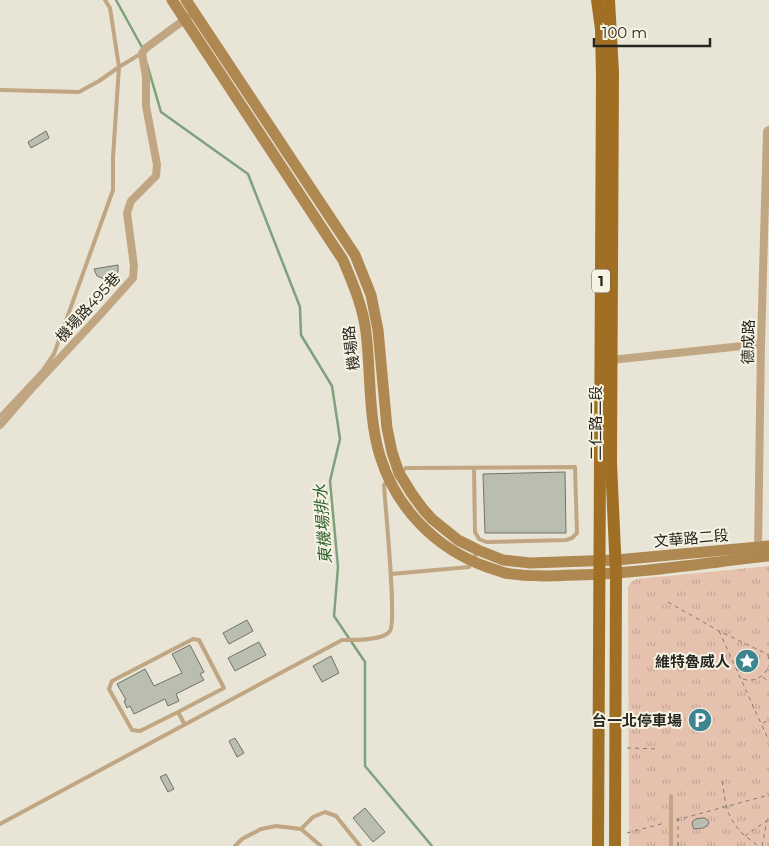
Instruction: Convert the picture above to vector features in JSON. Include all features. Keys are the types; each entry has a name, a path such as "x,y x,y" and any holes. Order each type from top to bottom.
{"main road":[{"name":"二仁路二段","path":"597,0 601,29 602,77 598,846"},
{"name":"二仁路二段","path":"609,0 613,72 611,360 616,567 615,846"}],"street":[{"name":"機場路","path":"172,0 343,260 358,296 366,330 374,429 380,456 394,476 412,494 432,519 458,540 478,550 503,560 600,568"},
{"name":"機場路","path":"186,0 355,255 371,295 378,330 387,428 398,496 411,514 447,548 473,562 503,572 532,576 616,567"},
{"path":"144,51 184,19 195,13"},
{"name":"機場路495巷","path":"0,425 133,278 134,266 126,213 131,201 156,176 157,166 146,106 144,51"},
{"name":"德成路","path":"764,552 761,344 766,131 769,130"},
{"path":"611,360 761,344"},
{"name":"文華路二段","path":"616,567 764,552"}],"lane":[{"path":"0,416 43,370 54,354 113,190 113,157 119,67 110,8 105,0"},
{"path":"0,90 79,92 144,51"},
{"path":"0,824 342,640 378,637 388,633 391,629 392,621 391,574 384,485 406,468 575,467 577,533 572,538 566,540 486,542 480,539 475,532 474,468"},
{"path":"391,574 470,567 478,550"},
{"path":"193,639 199,640 224,688 178,712 140,732 132,730 109,689 112,681 193,639"},
{"path":"178,712 184,724"},
{"path":"671,796 671,846"},
{"path":"301,829 313,817 325,812 336,816 360,846"},
{"path":"235,846 242,839 261,829 276,826 301,829 321,846"}],"path":[{"path":"668,602 719,631 768,654 768,670 762,677 748,681 741,678"},
{"path":"719,631 769,742"},
{"path":"762,677 769,683"},
{"path":"762,724 769,720"},
{"path":"627,748 659,748"},
{"path":"722,781 726,806 731,820 745,836 758,846"},
{"path":"627,833 769,795"},
{"path":"678,819 678,846"},
{"path":"745,836 768,819"},
{"path":"762,846 768,819"}],"green space":[{"path":"769,566 769,846 629,846 628,587 631,582 637,579"}],"building":[{"path":"46,131 49,138 31,148 28,142"},
{"path":"118,265 118,272 112,278 104,279 97,276 94,269"},
{"path":"565,472 566,533 485,533 483,474"},
{"path":"247,620 253,631 229,644 223,633"},
{"path":"259,642 266,655 235,671 228,658"},
{"path":"190,645 204,672 200,674 204,680 176,694 179,701 168,706 165,699 134,714 130,706 127,708 124,701 126,700 117,684 145,669 154,686 182,673 172,654"},
{"path":"331,656 339,673 322,682 313,666"},
{"path":"235,738 244,753 237,757 229,741"},
{"path":"166,774 174,789 168,792 160,777"},
{"path":"365,808 385,832 373,842 353,818"},
{"path":"705,818 709,823 703,828 694,829 693,821"}],"waterway":[{"name":"東機場排水","path":"116,0 143,49"},
{"name":"東機場排水","path":"147,64 161,112 248,174 300,307 301,335 332,386 340,439 330,481 338,567 334,616 365,662 365,766 432,846"}],"place":[{"name":"維特魯威人","path":"747,661"},
{"name":"台一北停車場","path":"700,720"}]}
